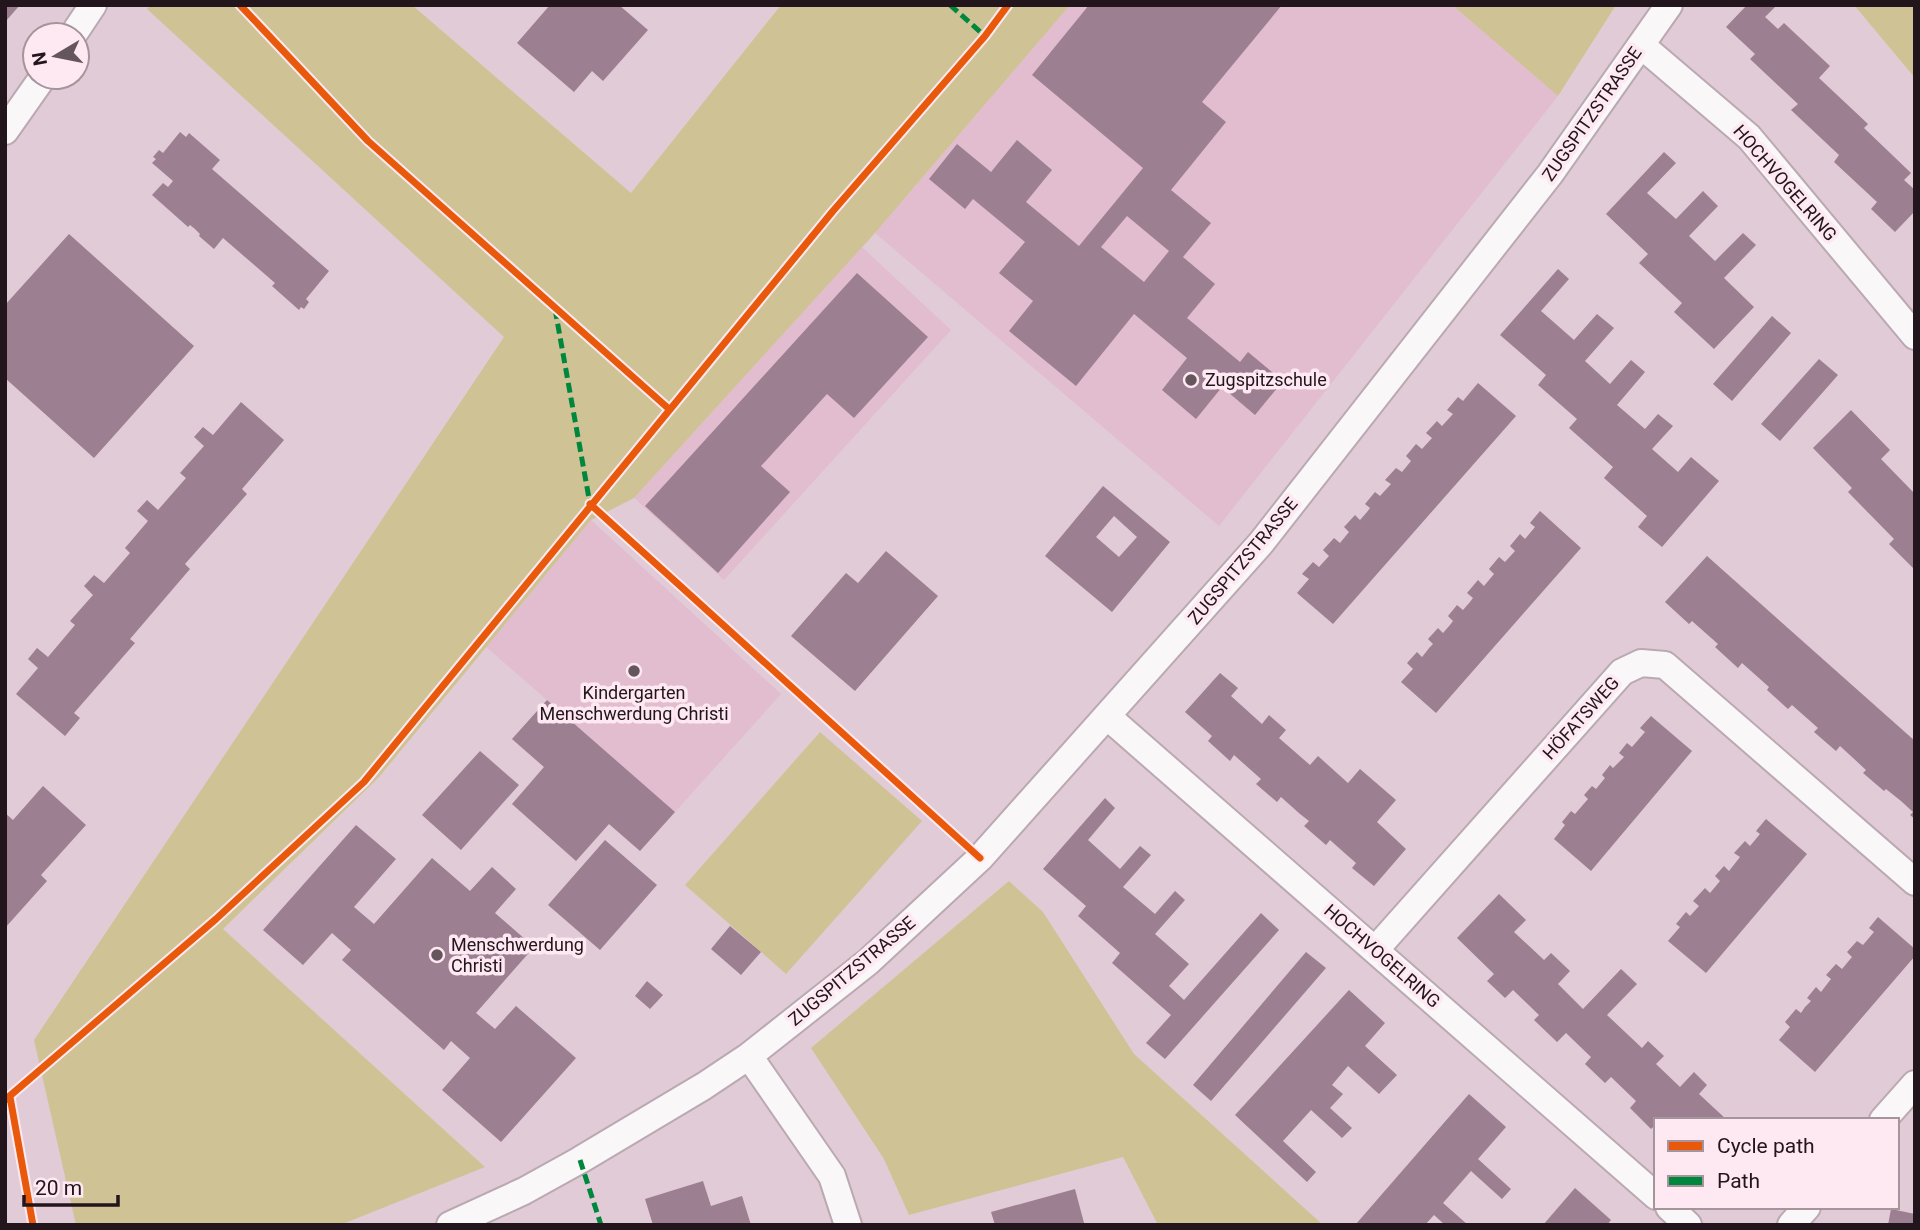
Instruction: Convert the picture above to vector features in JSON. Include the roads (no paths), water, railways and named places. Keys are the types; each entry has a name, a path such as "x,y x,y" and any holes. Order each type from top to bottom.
{"street":[{"path":"82,21 93,5"},
{"name":"ZUGSPITZSTRASSE","path":"450,1225 524,1191 580,1160 749,1056 868,962 980,858 1261,543 1550,174 1669,5"},
{"name":"HOCHVOGELRING","path":"1641,45 1749,137 1915,336"},
{"path":"5,131 33,91"},
{"name":"HÖFATSWEG","path":"1375,950 1622,672 1641,663 1665,665 1915,882"},
{"name":"HOCHVOGELRING","path":"1108,717 1654,1194"},
{"path":"749,1056 832,1176 848,1225"},
{"path":"1886,1118 1915,1084"},
{"path":"1671,1209 1688,1225"},
{"path":"1791,1225 1805,1209"}],"place":[{"name":"Zugspitzschule","path":"1191,380"},
{"name":"Kindergarten Menschwerdung Christi","path":"634,671"},
{"name":"Menschwerdung Christi","path":"437,955"}]}
